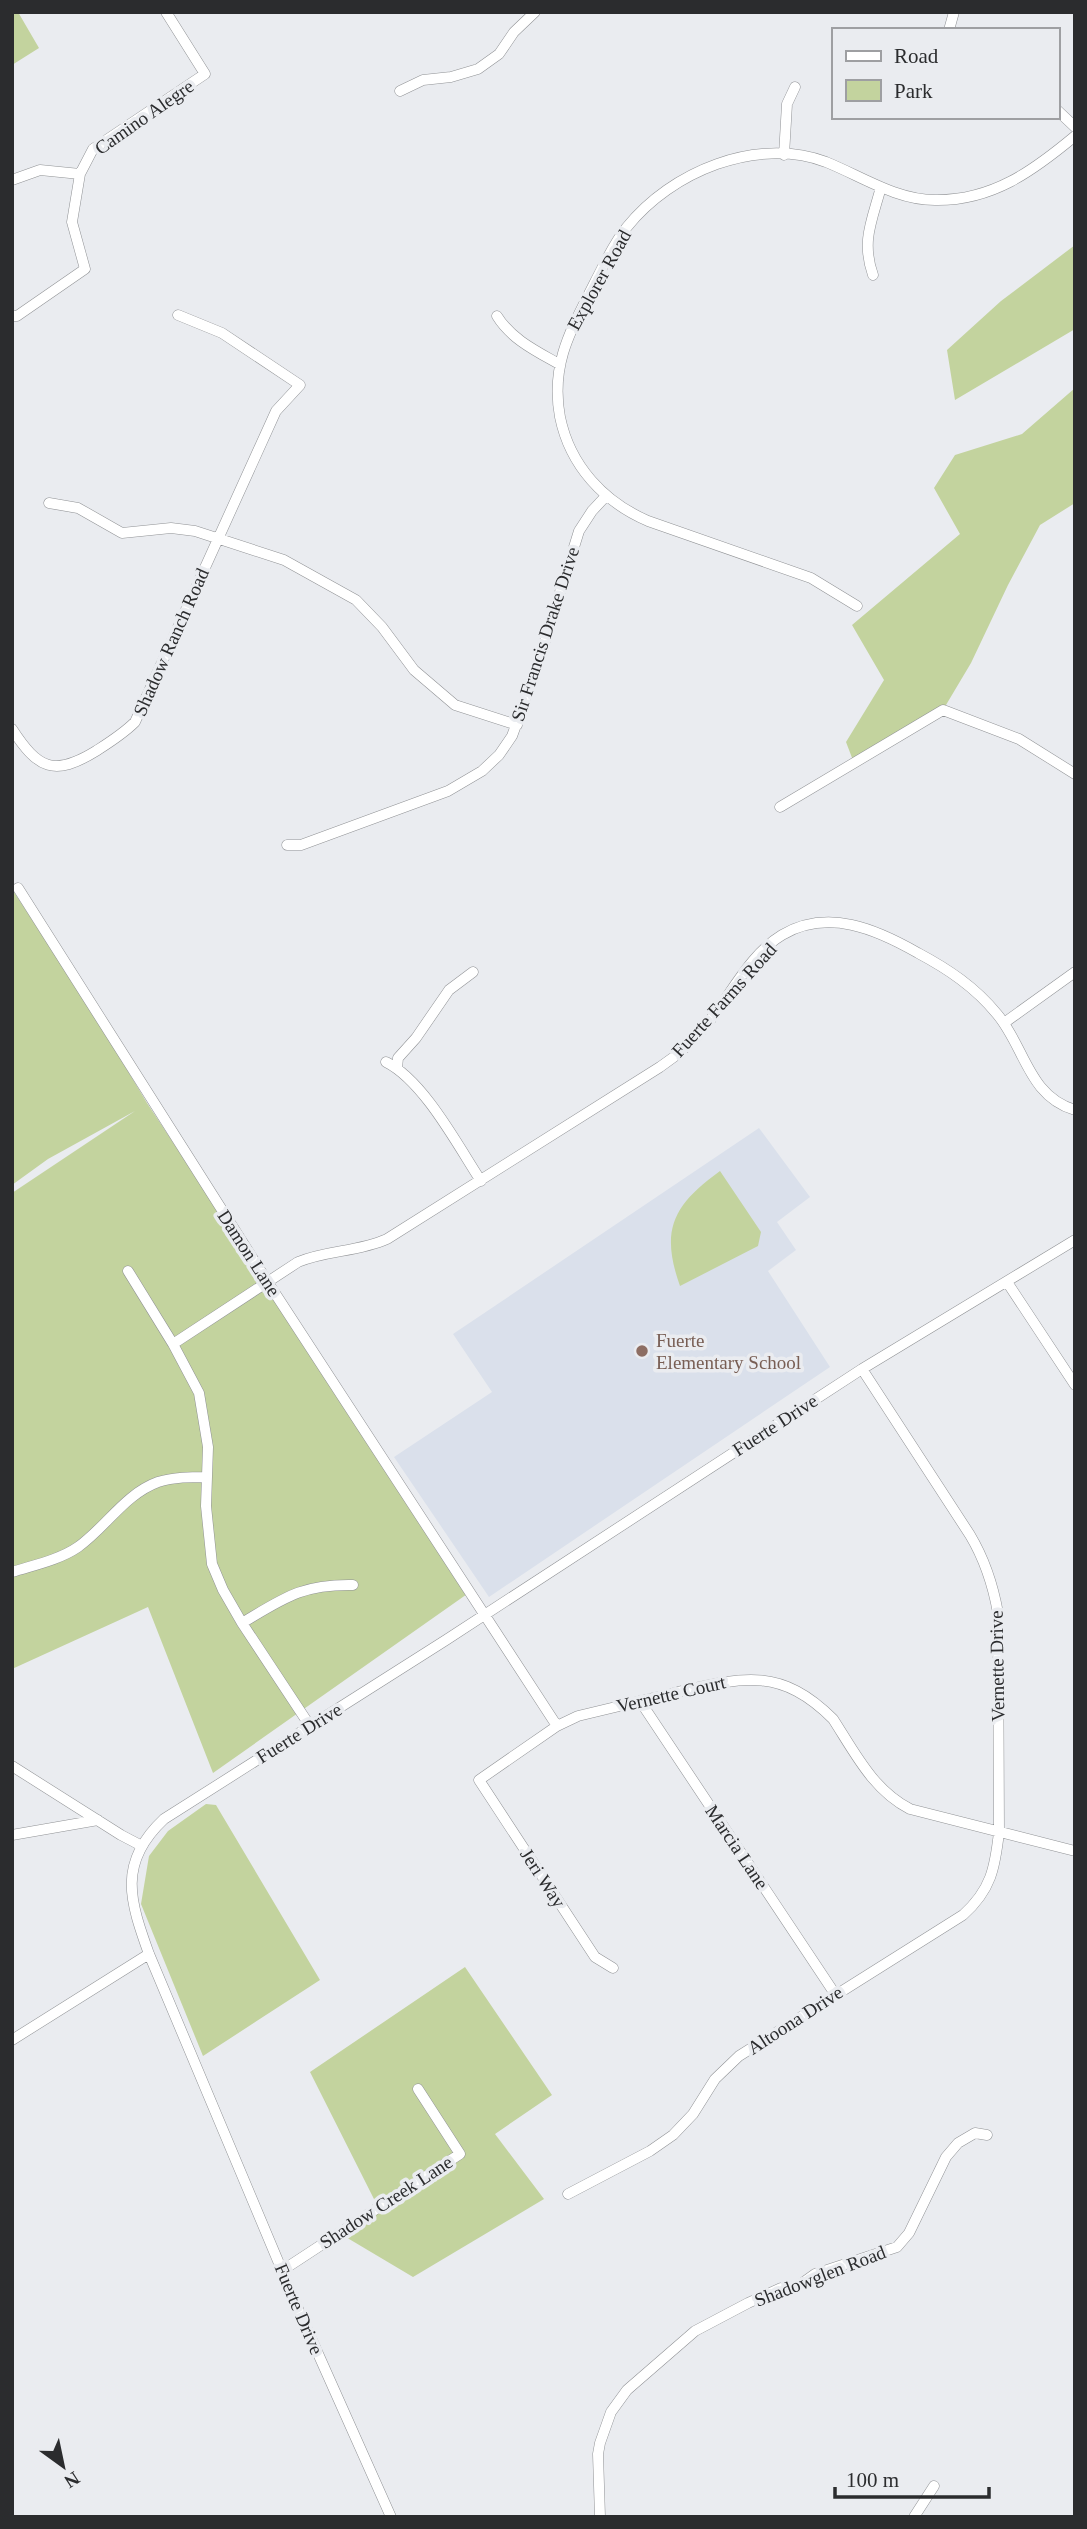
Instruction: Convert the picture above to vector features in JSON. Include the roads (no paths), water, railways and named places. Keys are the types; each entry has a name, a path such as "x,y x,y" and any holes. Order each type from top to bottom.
{"street":[{"path":"168,16 181,12"},
{"path":"400,91 423,80 451,77 478,69 499,54 514,32 535,12"},
{"name":"Camino Alegre","path":"12,316 17,316 85,269 72,222 80,174 93,149 205,74 168,16"},
{"path":"784,155 787,104 795,87"},
{"path":"1059,112 1075,127"},
{"name":"Explorer Road","path":"857,606 811,578 649,521 606,496 582,469 568,444 559,410 559,364 565,342 608,256 625,230 647,206 673,186 710,167 751,157 784,155 824,162 918,200 949,200 981,195 1024,176 1075,136"},
{"path":"12,180 40,170 80,174"},
{"path":"873,275 866,244 881,187"},
{"name":"Shadow Ranch Road","path":"12,729 23,747 34,758 48,765 64,767 75,764 123,734 135,722 276,411 300,385 222,333 178,315"},
{"path":"497,316 504,328 514,337 559,364"},
{"name":"Sir Francis Drake Drive","path":"287,845 302,845 447,791 491,764 506,746 517,725 579,531 606,496"},
{"path":"49,503 78,508 122,533 171,528 218,537 284,560 356,600 382,627 414,670 434,690 455,705 517,725"},
{"path":"780,807 943,710 1020,739 1075,774"},
{"name":"Damon Lane","path":"18,888 267,1281 484,1615"},
{"name":"Fuerte Farms Road","path":"173,1344 267,1281 309,1258 362,1248 387,1239 671,1059 708,1024 753,962 773,942 800,927 821,923 864,927 892,939 951,972 986,1001 1004,1023 1037,1084 1058,1104 1075,1111"},
{"path":"397,1068 398,1058 416,1038 449,990 473,972"},
{"path":"1004,1023 1075,972"},
{"path":"386,1062 397,1068 433,1107 481,1181"},
{"name":"Fuerte Drive","path":"391,2517 149,1954 132,1901 132,1878 142,1846 164,1819 862,1369 1075,1240"},
{"path":"128,1272 173,1344 199,1393 208,1447 206,1506 212,1564 242,1623 310,1726"},
{"path":"1007,1282 1075,1385"},
{"name":"Vernette Drive","path":"862,1369 970,1535 985,1563 992,1586 998,1613 999,1832"},
{"path":"12,1572 78,1547 130,1499 158,1482 207,1476"},
{"path":"242,1623 292,1593 326,1585 352,1585"},
{"path":"484,1615 557,1726"},
{"name":"Vernette Court","path":"480,1780 557,1726 578,1716 735,1679 758,1680 780,1685 814,1702 833,1719 869,1775 892,1799 910,1809 1075,1851"},
{"name":"Marcia Lane","path":"640,1701 835,1994"},
{"path":"12,1766 142,1846"},
{"name":"Jeri Way","path":"480,1780 595,1957 613,1969"},
{"path":"12,1835 98,1820"},
{"name":"Altoona Drive","path":"568,2193 662,2143 692,2114 715,2079 732,2062 971,1908 995,1868 999,1832"},
{"path":"12,2040 149,1954"},
{"name":"Shadow Creek Lane","path":"283,2270 460,2154 418,2089"},
{"name":"Shadowglen Road","path":"600,2517 600,2443 611,2412 627,2390 695,2331 781,2288 794,2289 815,2274 897,2247 909,2233 946,2157 958,2143 975,2133 987,2135"},
{"path":"914,2517 934,2486"}],"place":[{"name":"Fuerte Elementary School","path":"642,1351"}]}
